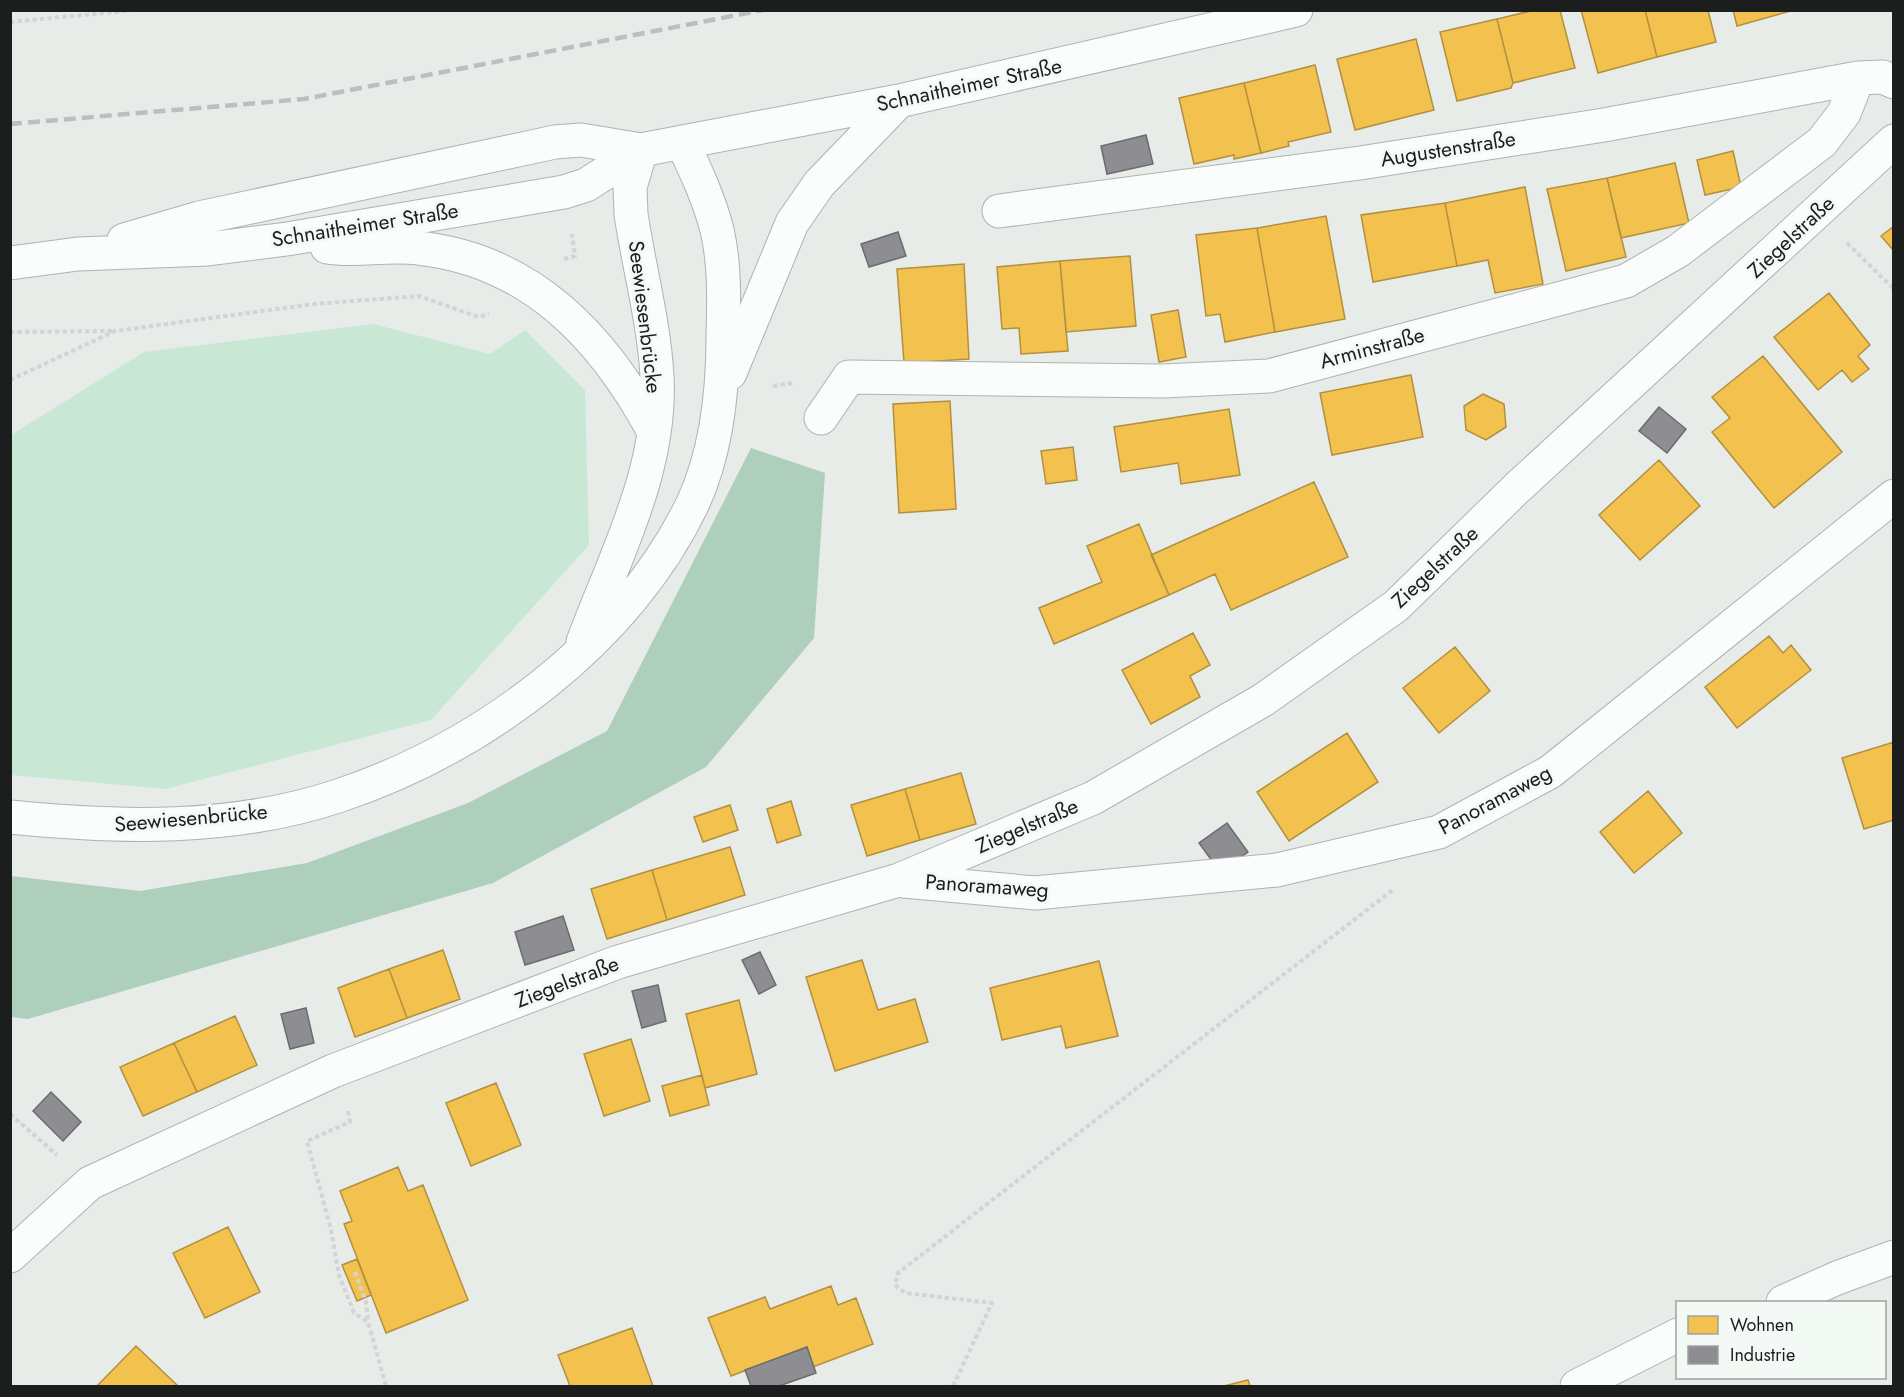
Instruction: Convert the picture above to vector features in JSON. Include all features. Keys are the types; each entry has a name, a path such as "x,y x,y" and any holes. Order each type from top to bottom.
{"street":[{"name":"Schnaitheimer Straße","path":"78,254 199,218 555,142 582,140 641,150 899,101 1296,10"},
{"name":"Augustenstraße","path":"999,211 1372,161 1604,125 1858,78 1883,77 1893,82"},
{"name":"Arminstraße","path":"849,376 1163,381 1269,376 1626,280 1678,250 1822,142 1844,113 1858,78"},
{"path":"723,392 792,223 819,184 899,101"},
{"name":"Ziegelstraße","path":"10,1256 90,1183 333,1071 618,962 899,880 1093,798 1263,700 1396,606 1517,488 1893,141"},
{"name":"Seewiesenbrücke","path":"10,817 93,826 179,824 262,815 337,796 402,771 458,742 551,680 580,652 644,586 694,501 711,445 723,392 724,291 717,231 702,184 682,142"},
{"name":"Schnaitheimer Straße","path":"10,263 78,254 208,249 287,239 564,192 586,185 641,150"},
{"name":"Seewiesenbrücke","path":"580,652 611,567 631,522 644,481 655,432 657,376 631,214 630,187 641,150"},
{"path":"287,239 354,250 392,246 419,248 480,263 524,282 556,304 596,344 633,392 655,432"},
{"path":"821,418 849,376"},
{"name":"Panoramaweg","path":"899,880 1035,893 1277,870 1439,832 1550,772 1893,495"},
{"path":"1785,1301 1893,1257"},
{"path":"1577,1386 1676,1336"}],"path":[{"path":"10,22 136,10"},
{"path":"10,332 115,331 314,304 419,296 478,317 496,312 539,264 575,256 564,192"},
{"path":"1816,214 1893,289"},
{"path":"10,380 115,331"},
{"path":"723,392 849,376"},
{"path":"953,1386 992,1303 905,1293 895,1285 898,1273 1400,884"},
{"path":"10,1114 90,1183"},
{"path":"350,1122 307,1141 331,1230 339,1275 354,1313 368,1322"},
{"path":"355,1272 366,1302 368,1322 386,1386"},
{"path":"358,1278 364,1276"}],"green space":[{"path":"373,324 490,354 525,330 585,390 589,545 431,720 165,789 11,775 11,435 144,352"},
{"path":"751,448 825,473 814,638 706,767 493,883 28,1019 11,1017 11,876 140,891 307,863 468,803 607,731"}],"building: Wohnen":[{"path":"1535,10 1560,10 1575,68 1513,83 1497,19"},
{"path":"1581,10 1645,10 1657,57 1598,73"},
{"path":"1645,10 1708,10 1716,42 1657,57"},
{"path":"1733,10 1794,10 1737,26"},
{"path":"1497,19 1513,83 1511,88 1457,101 1440,32"},
{"path":"1416,39 1434,110 1355,130 1337,59"},
{"path":"1315,65 1331,132 1288,142 1289,146 1261,153 1244,83"},
{"path":"1244,83 1261,153 1234,159 1234,155 1194,164 1179,98"},
{"path":"1733,151 1741,187 1705,195 1697,160"},
{"path":"1675,163 1689,223 1621,238 1607,178"},
{"path":"1607,178 1626,257 1566,271 1547,189"},
{"path":"1525,187 1543,284 1495,293 1488,260 1457,266 1445,203"},
{"path":"1445,203 1457,266 1373,282 1361,215"},
{"path":"1326,216 1345,319 1275,332 1257,228"},
{"path":"1894,226 1894,251 1881,236"},
{"path":"1257,228 1275,332 1225,342 1220,314 1206,316 1196,235"},
{"path":"1130,256 1136,326 1066,332 1060,261"},
{"path":"1060,261 1068,351 1021,354 1019,328 1002,329 997,267"},
{"path":"964,264 969,359 904,363 897,269"},
{"path":"1829,293 1870,345 1858,356 1869,369 1852,382 1842,370 1818,390 1774,337"},
{"path":"1178,310 1186,357 1159,362 1151,315"},
{"path":"1763,356 1842,452 1774,508 1712,432 1730,418 1712,397"},
{"path":"1411,375 1423,437 1332,455 1320,393"},
{"path":"1483,394 1504,404 1506,427 1486,440 1466,430 1464,406"},
{"path":"950,401 956,509 899,513 893,404"},
{"path":"1229,409 1240,475 1181,484 1178,463 1121,472 1114,427"},
{"path":"1073,447 1077,480 1046,484 1041,451"},
{"path":"1659,460 1700,506 1640,560 1599,515"},
{"path":"1314,482 1348,557 1231,610 1215,574 1169,595 1151,555"},
{"path":"1139,524 1169,595 1054,644 1039,608 1102,582 1087,546"},
{"path":"1193,633 1210,665 1190,676 1200,697 1151,724 1122,670"},
{"path":"1769,636 1783,653 1791,645 1811,670 1737,728 1705,687"},
{"path":"1455,647 1490,691 1439,733 1403,688"},
{"path":"1347,733 1378,782 1289,841 1257,792"},
{"path":"1894,742 1894,820 1864,829 1842,758"},
{"path":"961,773 976,824 920,840 905,789"},
{"path":"905,789 920,840 867,856 851,805"},
{"path":"1648,791 1682,833 1634,873 1600,832"},
{"path":"791,801 801,835 777,843 767,809"},
{"path":"730,805 738,830 703,842 694,817"},
{"path":"730,847 745,895 667,920 652,870"},
{"path":"652,870 667,920 607,939 591,889"},
{"path":"443,950 460,999 407,1018 389,969"},
{"path":"862,960 878,1010 915,999 928,1042 835,1071 806,977"},
{"path":"1099,961 1118,1036 1066,1048 1061,1026 1002,1040 990,988"},
{"path":"389,969 407,1018 355,1037 338,988"},
{"path":"739,1000 757,1074 705,1088 686,1014"},
{"path":"235,1016 257,1065 197,1092 174,1043"},
{"path":"631,1039 650,1101 604,1116 584,1054"},
{"path":"174,1043 197,1092 143,1116 120,1067"},
{"path":"702,1075 709,1105 670,1116 662,1086"},
{"path":"496,1083 521,1145 471,1166 446,1103"},
{"path":"398,1167 408,1191 423,1185 468,1300 386,1333 344,1224 352,1221 340,1191"},
{"path":"228,1227 260,1292 205,1318 173,1253"},
{"path":"357,1259 371,1295 357,1301 342,1265"},
{"path":"831,1286 838,1305 856,1298 873,1344 813,1367 807,1347 731,1376 708,1318 765,1297 770,1309"},
{"path":"632,1328 653,1386 570,1386 558,1355"},
{"path":"136,1346 178,1386 97,1386"},
{"path":"1248,1380 1250,1386 1224,1386"}],"building: Industrie":[{"path":"1146,135 1153,164 1107,174 1101,146"},
{"path":"898,232 906,256 869,267 861,244"},
{"path":"1659,407 1686,429 1667,453 1639,431"},
{"path":"1227,823 1248,852 1220,872 1199,843"},
{"path":"563,916 574,950 525,965 515,932"},
{"path":"760,952 776,985 759,994 742,960"},
{"path":"658,985 666,1021 642,1028 632,991"},
{"path":"306,1008 314,1043 290,1049 281,1014"},
{"path":"51,1092 81,1122 63,1141 33,1111"},
{"path":"807,1347 816,1373 779,1386 751,1386 745,1370"}],"railway":[{"path":"10,124 304,99 763,10"}]}
